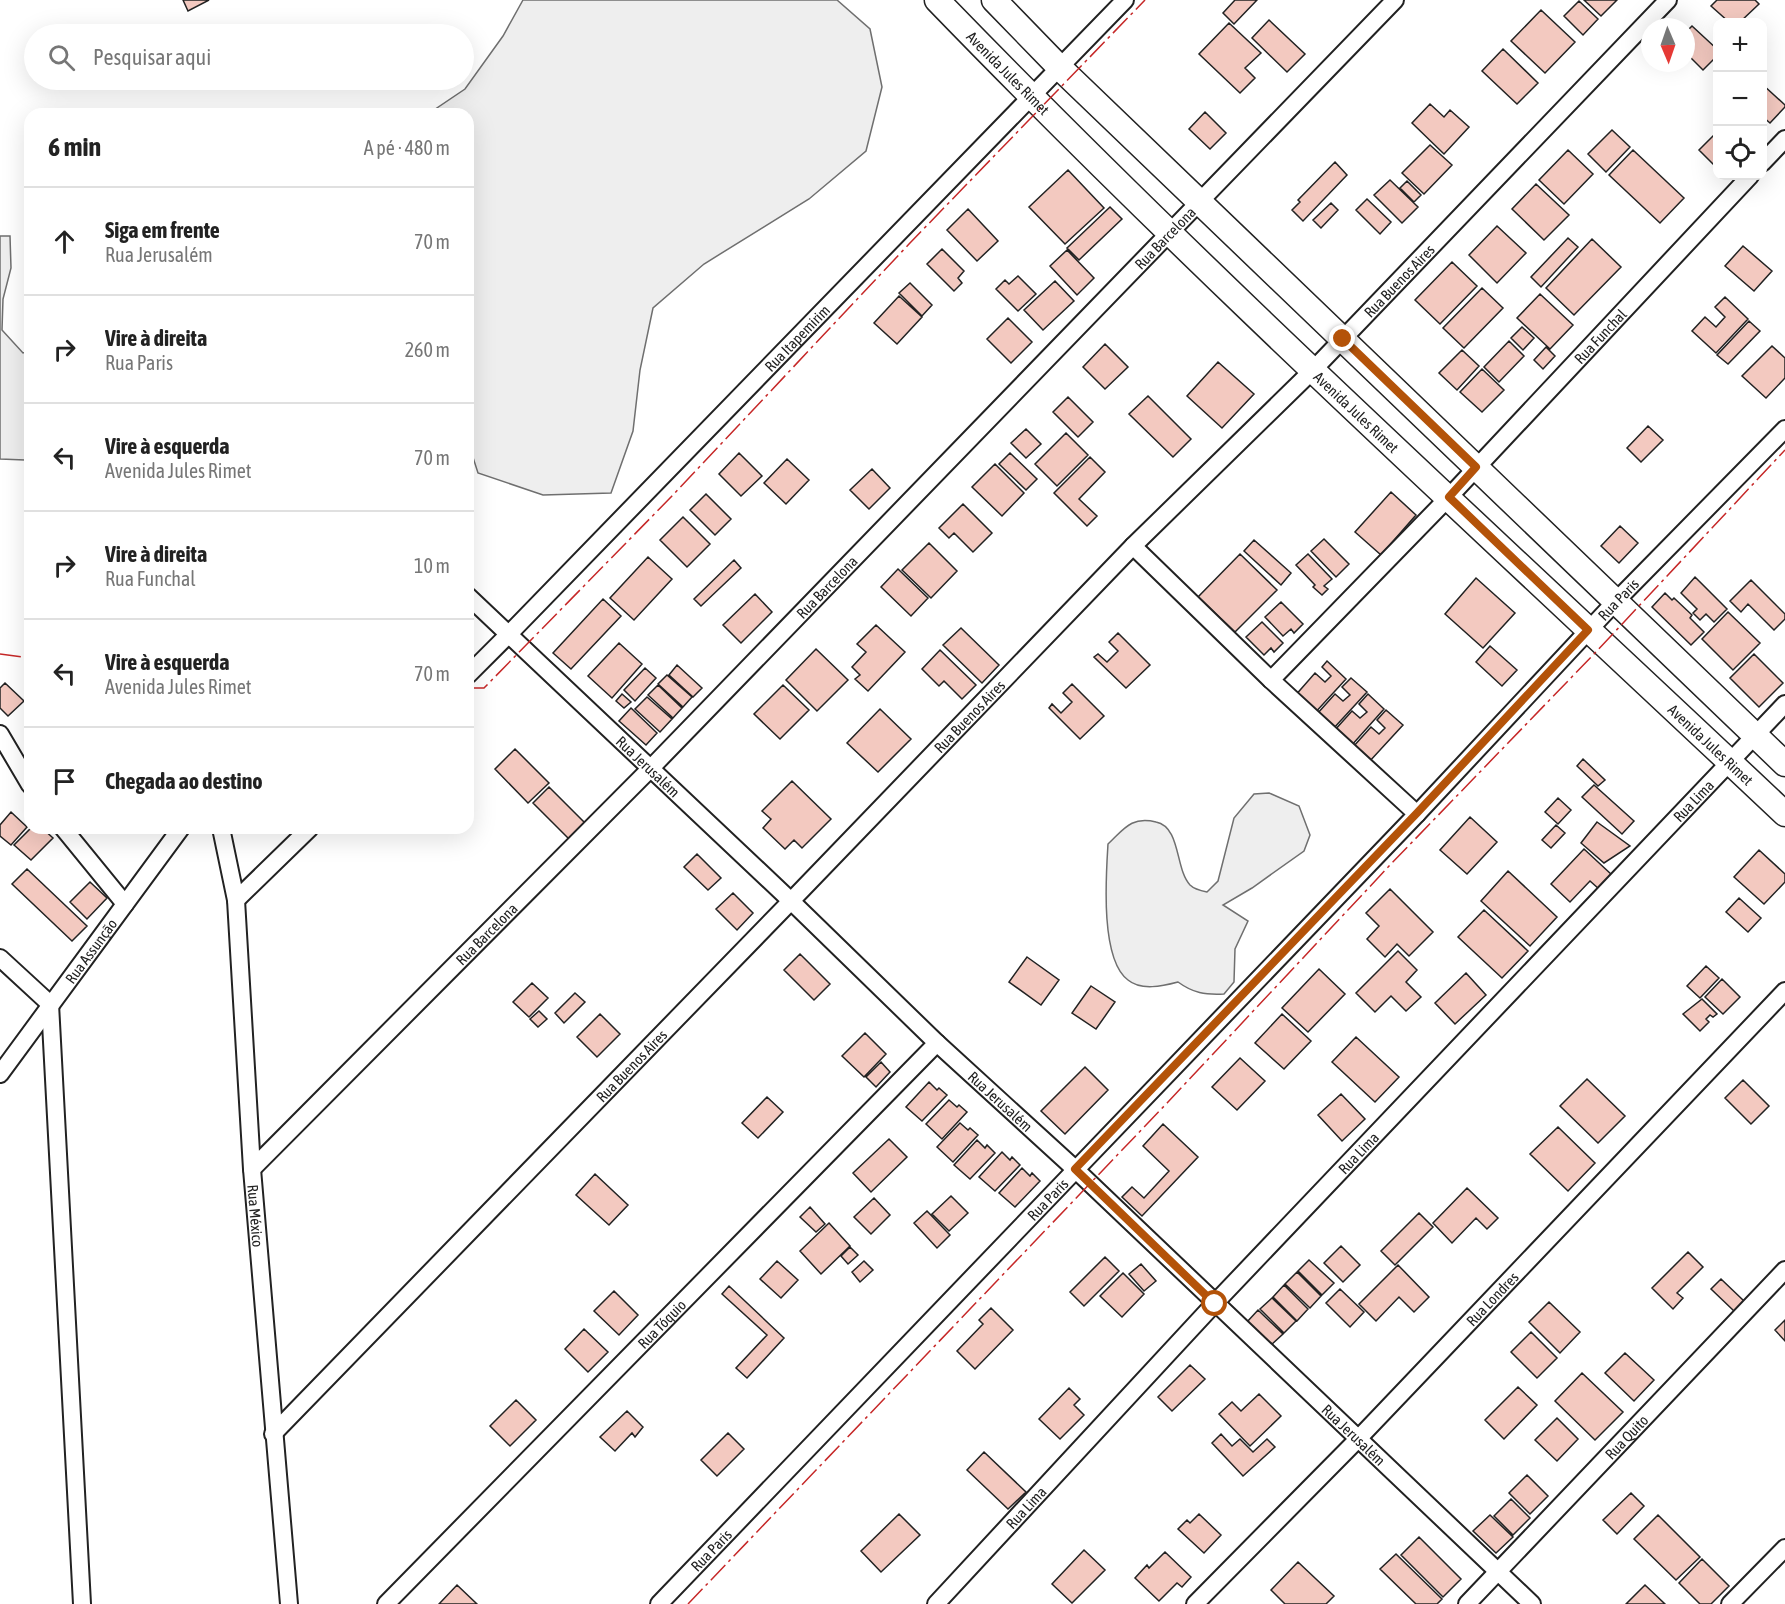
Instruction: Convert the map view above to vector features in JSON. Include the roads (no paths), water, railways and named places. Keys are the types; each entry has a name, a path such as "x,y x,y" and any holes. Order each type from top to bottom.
{"main road":[{"name":"Avenida Jules Rimet","path":"937,0 1032,98 1170,234 1785,814"},
{"path":"994,0 1060,68 1785,764"}],"street":[{"name":"Rua Itapemirim","path":"474,669 1125,0"},
{"name":"Rua Barcelona","path":"252,1169 650,769 1395,0"},
{"name":"Rua Buenos Aires","path":"273,1434 1133,546 1314,369 1668,0"},
{"path":"1767,157 1785,139"},
{"name":"Rua Funchal","path":"1271,680 1449,497 1746,180"},
{"name":"Rua Paris","path":"659,1604 1417,813 1588,630 1785,429"},
{"path":"1133,546 1271,680 1417,813"},
{"name":"Rua Jerusalém","path":"474,602 791,901 937,1043 1075,1169 1357,1440 1532,1604"},
{"name":"Rua Lima","path":"936,1604 1215,1304 1785,704"},
{"path":"0,734 24,775"},
{"path":"68,834 125,904"},
{"name":"Rua Assunção","path":"0,1074 177,834"},
{"name":"Rua México","path":"222,834 236,900 252,1169 289,1604"},
{"path":"236,900 304,834"},
{"path":"0,958 50,1004 82,1604"},
{"name":"Rua Londres","path":"1195,1604 1357,1440 1785,991"},
{"name":"Rua Tóquio","path":"386,1604 937,1043"},
{"name":"Rua Quito","path":"1467,1604 1785,1270"},
{"path":"1730,1604 1785,1548"}]}
